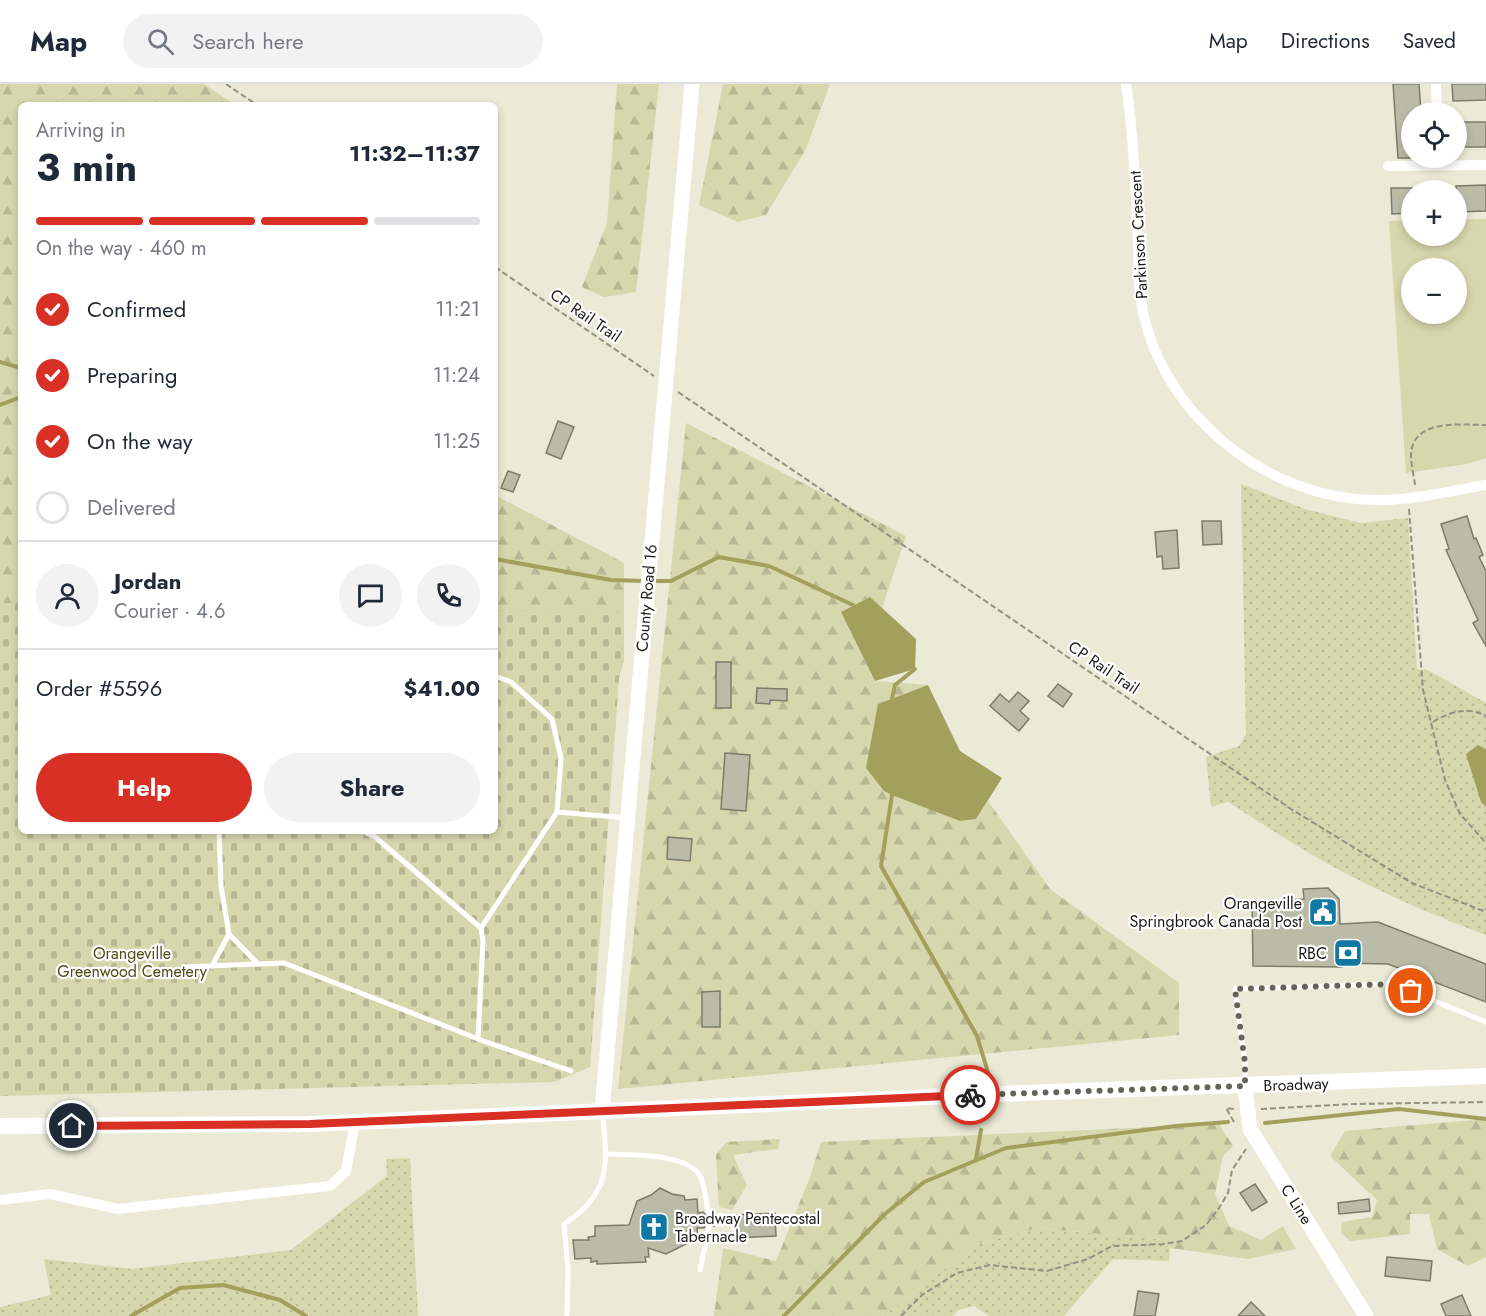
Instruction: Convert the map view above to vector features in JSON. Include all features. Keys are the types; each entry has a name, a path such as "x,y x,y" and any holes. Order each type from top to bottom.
{"main road":[{"name":"County Road 16","path":"602,1111 692,84"},
{"name":"Broadway","path":"0,1126 355,1122 1486,1076"},
{"name":"C Line","path":"1245,1086 1250,1129 1366,1316"}],"street":[{"name":"Parkinson Crescent","path":"1126,84 1131,116 1140,302 1155,351 1168,379 1194,412 1215,435 1247,459 1276,476 1314,492 1378,501 1486,485"},
{"path":"1436,84 1437,102"},
{"path":"1467,164 1486,165"},
{"path":"1388,166 1401,165"},
{"path":"0,1200 51,1194 118,1209 330,1186 346,1171 355,1122"}],"lane":[{"path":"481,928 557,812 561,758 552,719 512,682 498,677"},
{"path":"557,812 628,818"},
{"path":"219,834 221,886 229,934 258,964"},
{"path":"373,834 481,928 483,941 478,1039"},
{"path":"212,966 229,934"},
{"path":"184,967 284,963 478,1039 571,1071"},
{"path":"1245,1086 1245,1063 1235,989 1393,984 1486,1022"},
{"path":"567,1316 568,1269 564,1224 583,1212 603,1180 607,1154 602,1111"},
{"path":"607,1154 659,1157 687,1165 700,1175 708,1212"},
{"path":"700,1270 710,1227"}],"path":[{"path":"226,84 253,102"},
{"name":"CP Rail Trail","path":"498,269 1291,809 1412,884 1486,912"},
{"path":"1486,425 1436,426 1420,435 1411,455 1423,690 1445,780 1460,814 1486,843"},
{"path":"1432,722 1449,712 1478,711 1486,716"},
{"path":"1249,1110 1352,1104 1486,1102"},
{"path":"900,1316 922,1295 957,1273 990,1265 1047,1271 1088,1259 1112,1246 1182,1241 1206,1225 1220,1208 1228,1193 1233,1170 1244,1152"}],"green space":[{"path":"0,84 204,84 231,102 18,102 18,834 21,834 0,1085"},
{"path":"617,84 659,84 636,292 604,297 582,287 607,223"},
{"path":"723,84 830,84 806,149 766,215 738,222 699,205"},
{"path":"1467,219 1486,219 1486,458 1467,464 1406,473 1389,221 1401,220 1401,246 1467,246"},
{"path":"686,423 906,536 882,608 870,597 841,612 875,681 928,685 878,704 884,791 960,821 976,819 988,801 1050,889 1179,983 1179,1035 618,1089"},
{"path":"1241,484 1305,509 1360,523 1408,518 1417,669 1428,670 1486,703 1486,749 1478,745 1481,802 1486,807 1486,935 1374,888 1293,843 1228,802 1211,807 1206,757 1239,746 1246,734"},
{"path":"498,497 624,563 624,661 586,779 526,906 496,834"},
{"name":"Orangeville Greenwood Cemetery","path":"0,603 18,603 18,834 498,834 498,610 624,612 590,1067 554,1082 0,1096"},
{"path":"1486,1119 1486,1257 1468,1266 1437,1249 1429,1214 1410,1214 1410,1234 1350,1241 1341,1233 1342,1222 1372,1217 1377,1200 1330,1156 1345,1131"},
{"path":"1219,1124 1233,1146 1223,1156 1215,1194 1229,1226 1261,1240 1283,1226 1296,1249 1248,1259 1170,1248 1165,1240 1037,1228 978,1244 883,1316 714,1316 723,1248 776,1261 810,1177 821,1142"},
{"path":"780,1139 778,1149 733,1155 747,1185 732,1210 719,1207 716,1155 726,1142"},
{"path":"410,1158 418,1316 0,1316 0,1307 51,1295 44,1259 132,1269 291,1250 387,1176 386,1159"},
{"path":"1037,1228 1165,1240 1170,1248 1169,1261 1113,1259 1064,1316 989,1316 974,1306 958,1310 953,1316 883,1316 978,1244"}],"shaded area":[{"path":"870,597 916,639 915,669 875,681 841,612"},
{"path":"928,685 960,751 1002,778 976,819 960,821 892,795 884,791 866,768 878,704"},
{"path":"1478,745 1486,749 1486,807 1481,802 1466,754"}],"building":[{"path":"1393,84 1419,84 1420,102 1401,102 1401,158 1398,158"},
{"path":"1452,84 1486,84 1486,100 1453,101"},
{"path":"1467,122 1486,122 1486,147 1467,147"},
{"path":"1486,185 1486,211 1467,212 1467,186"},
{"path":"1391,188 1401,188 1401,214 1392,214"},
{"path":"558,421 574,427 561,459 546,453"},
{"path":"508,471 520,475 513,492 501,488"},
{"path":"1467,516 1474,539 1476,538 1483,555 1479,557 1486,571 1486,646 1473,623 1478,620 1446,550 1449,549 1441,524"},
{"path":"1202,521 1221,521 1222,544 1203,545"},
{"path":"1177,530 1179,568 1163,569 1162,556 1157,557 1155,532"},
{"path":"716,662 731,662 731,708 716,708"},
{"path":"1058,684 1072,694 1063,707 1048,696"},
{"path":"757,688 787,689 787,701 770,700 770,704 756,703"},
{"path":"1018,692 1029,701 1020,711 1029,719 1019,731 990,706 1000,694 1009,702"},
{"path":"725,753 750,755 746,811 721,809"},
{"path":"668,837 692,839 690,861 667,859"},
{"path":"1328,888 1339,899 1340,924 1378,922 1486,964 1486,1002 1388,964 1342,963 1342,967 1253,966 1252,902 1304,899 1303,889"},
{"path":"720,991 720,1027 702,1027 702,992"},
{"path":"1255,1184 1267,1202 1252,1211 1240,1193"},
{"name":"Broadway Pentecostal Tabernacle","path":"660,1188 672,1194 684,1196 685,1200 697,1199 698,1213 703,1212 708,1217 713,1212 714,1227 712,1223 707,1223 704,1228 697,1228 698,1242 688,1243 666,1254 648,1248 649,1257 645,1257 646,1262 597,1264 597,1261 591,1262 591,1258 575,1259 573,1240 589,1240 588,1237 595,1236 595,1226 629,1225 637,1201"},
{"path":"1369,1199 1370,1211 1339,1214 1338,1203"},
{"path":"775,1213 776,1236 736,1238 735,1215"},
{"path":"1387,1257 1432,1261 1430,1281 1385,1276"},
{"path":"1138,1291 1159,1294 1155,1316 1134,1316"},
{"path":"1462,1295 1471,1316 1446,1316 1441,1304"},
{"path":"1251,1302 1265,1316 1238,1316"}],"waterway":[{"path":"0,362 18,367"},
{"path":"0,405 18,398"},
{"path":"653,581 671,581 719,557 769,566 853,605"},
{"path":"498,560 611,580 645,581"},
{"path":"892,699 895,685 915,669"},
{"path":"892,795 881,866 977,1036 990,1079"},
{"path":"1265,1123 1399,1109 1486,1119"},
{"path":"784,1316 885,1214 924,1182 1006,1148 1176,1126 1228,1122"},
{"path":"976,1159 981,1130"},
{"path":"131,1316 180,1288 223,1285 280,1300 306,1316"}],"way so far":[{"path":"970,1095 1245,1086 1245,1063 1235,989 1393,984 1411,991"}],"place":[{"name":"Orangeville Springbrook Canada Post","path":"1323,912"},
{"name":"RBC","path":"1348,953"},
{"name":"Broadway Pentecostal Tabernacle","path":"654,1227"}],"route":[{"path":"72,1126 310,1124 970,1095"}]}
